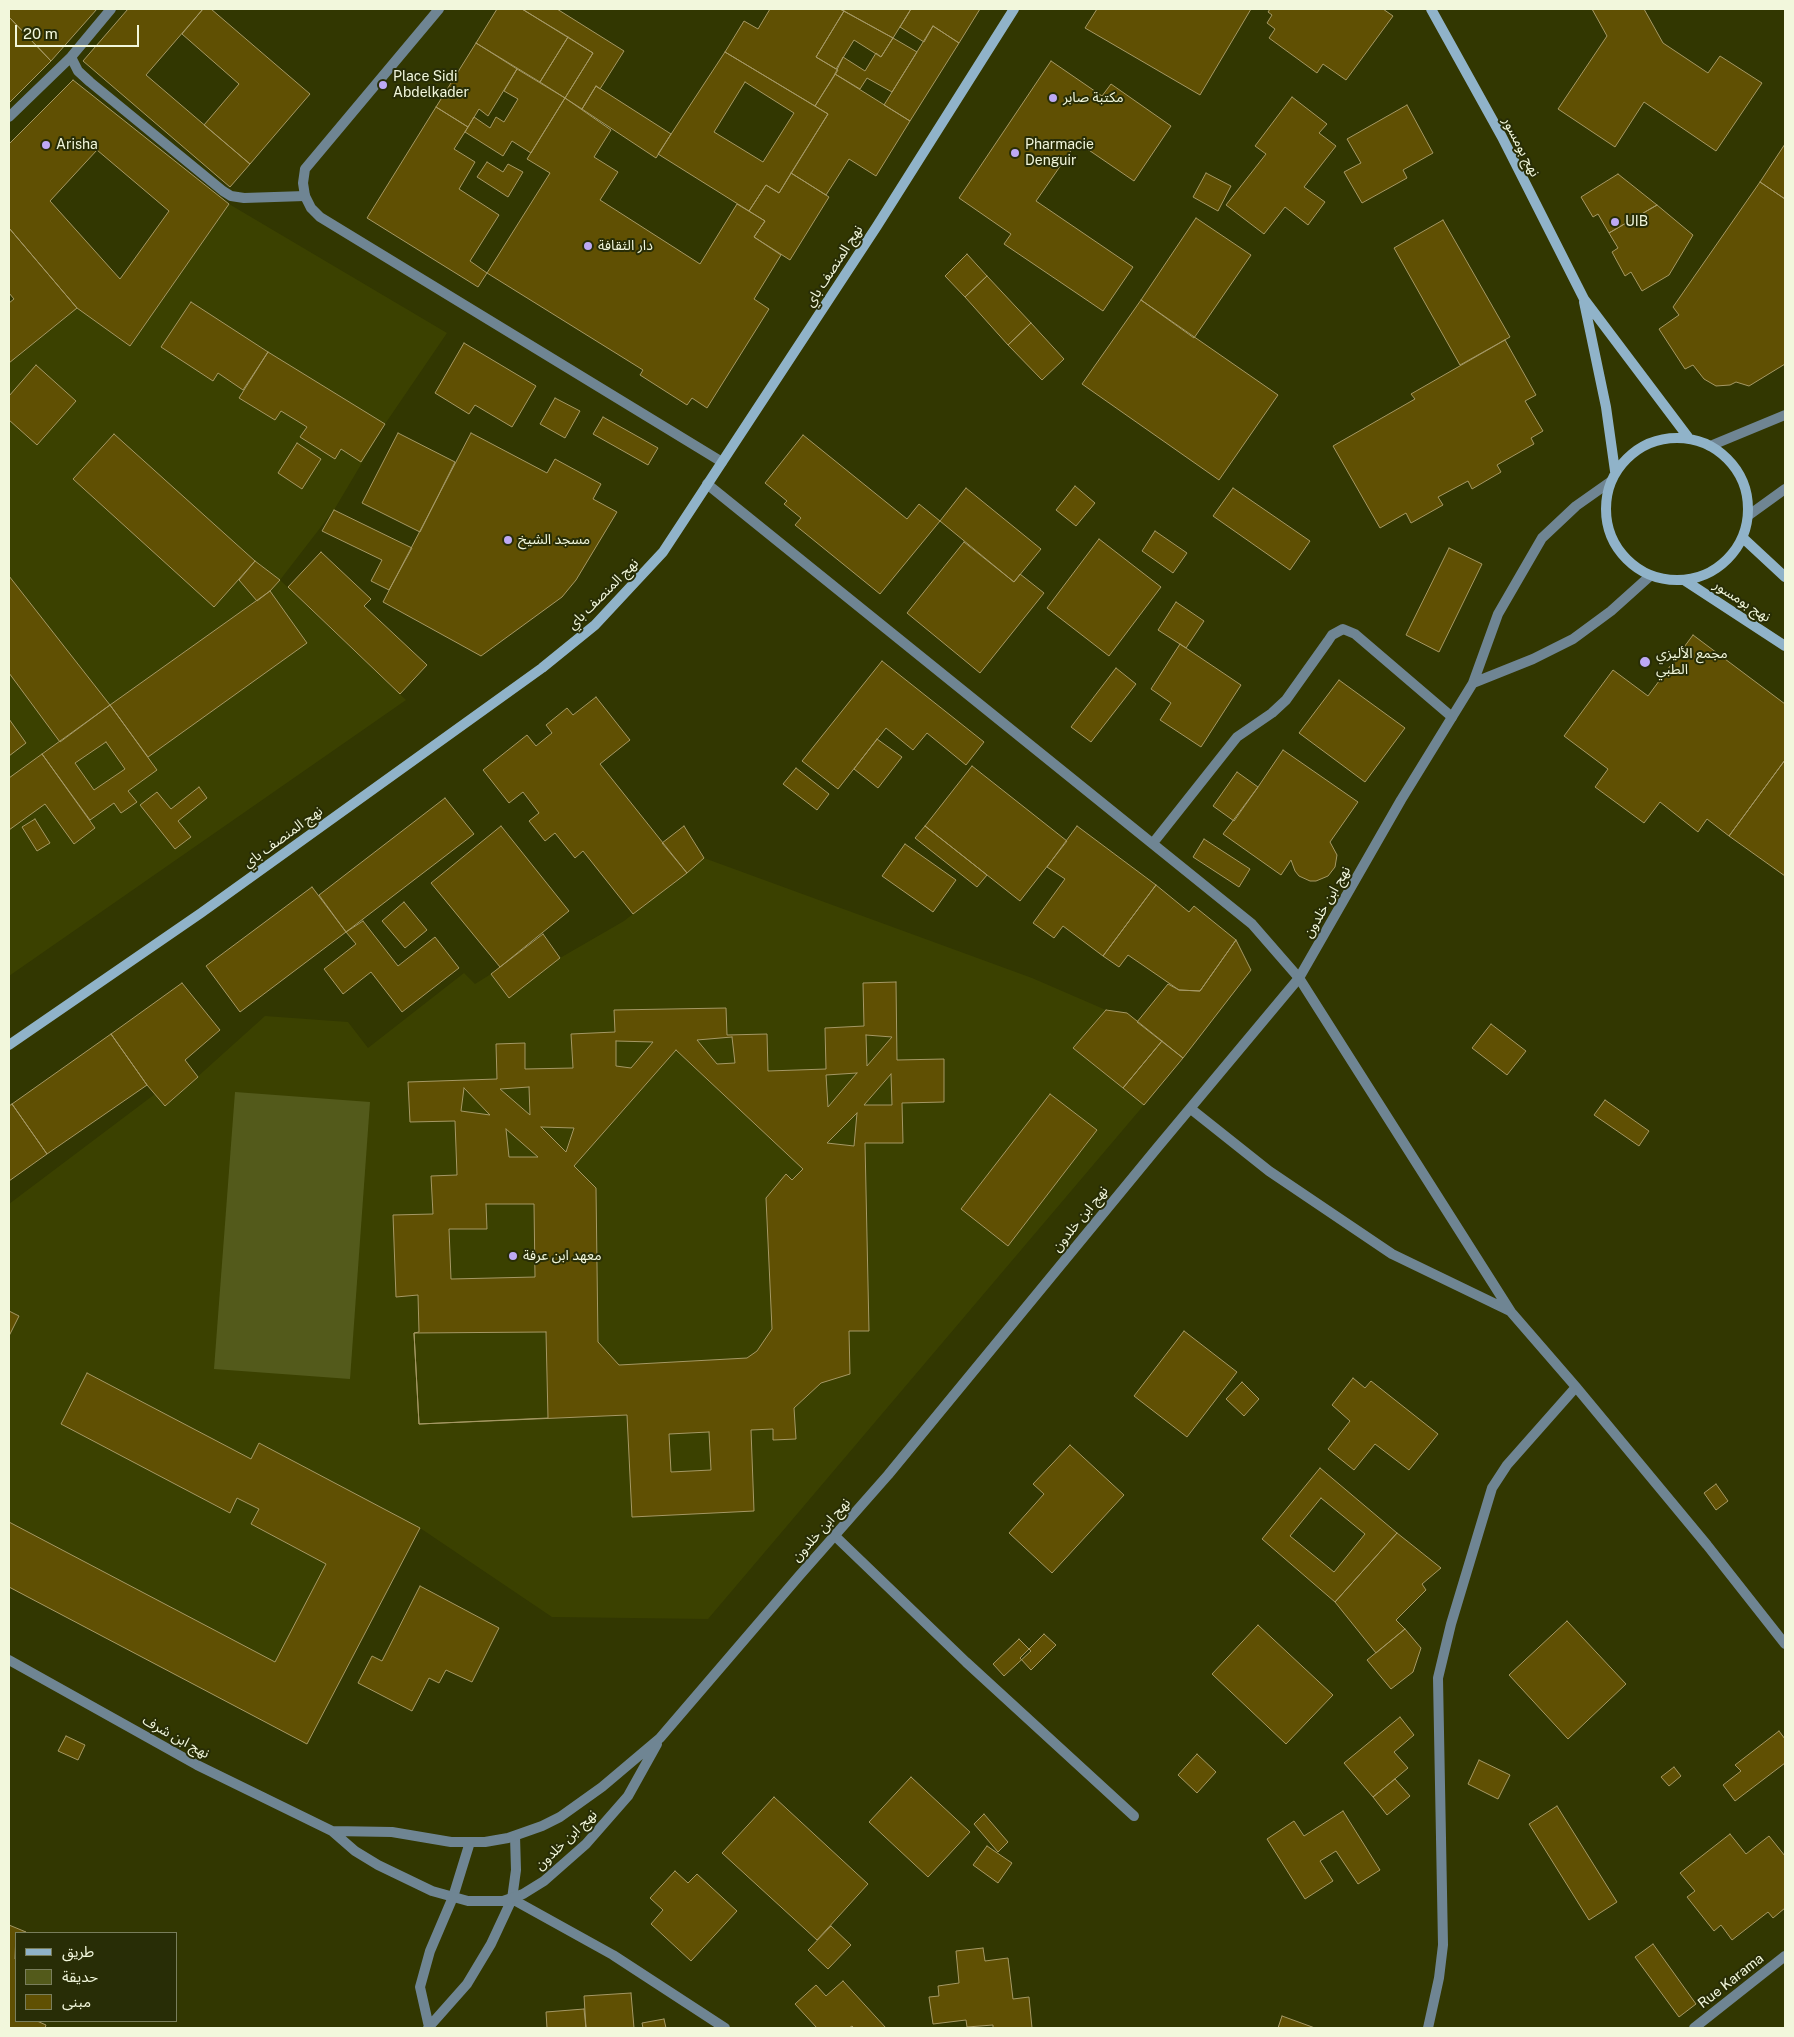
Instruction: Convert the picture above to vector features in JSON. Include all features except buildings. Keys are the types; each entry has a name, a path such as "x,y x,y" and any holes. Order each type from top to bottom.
{"main road":[{"name":"نهج المنصف باي","path":"9,1045 201,913 542,668 595,625 663,552 877,226 1014,9"},
{"name":"نهج بومسور","path":"1431,9 1502,137 1584,298 1688,437"},
{"name":"نهج بومسور","path":"1584,298 1606,406 1615,471"},
{"name":"نهج بومسور","path":"1688,437 1710,446 1729,464 1745,489 1749,515 1743,538 1729,559 1709,574 1684,580 1665,580 1650,576 1626,559 1611,538 1605,512 1610,482 1615,471 1634,450 1660,438 1688,437"},
{"path":"1743,538 1785,577"},
{"name":"نهج بومسور","path":"1684,580 1785,646"}],"street":[{"path":"9,117 71,57 111,9"},
{"path":"439,9 305,169 303,183 305,196 311,208 320,217 722,462"},
{"path":"71,57 78,70 90,82 231,196 244,198 305,196"},
{"path":"1710,446 1785,415"},
{"name":"نهج ابن خلدون","path":"428,2028 420,1987 430,1951 453,1897 470,1842 485,1842 515,1836 560,1817 602,1787 660,1738 888,1475 1299,978 1401,800 1473,683 1498,614 1542,538 1576,506 1610,482"},
{"path":"707,484 1252,924 1299,978 1511,1312 1707,1545 1785,1644"},
{"path":"1749,515 1785,489"},
{"path":"1473,683 1533,659 1572,639 1611,610 1650,576"},
{"path":"1153,843 1238,736 1272,713 1286,700 1332,636 1343,630 1355,634 1452,717"},
{"path":"1191,1109 1269,1171 1392,1254 1511,1312"},
{"path":"1428,2028 1439,1978 1443,1946 1438,1678 1492,1488 1507,1465 1576,1387"},
{"path":"834,1535 966,1662 1134,1816"},
{"name":"نهج ابن شرف","path":"9,1660 197,1765 332,1831 355,1852 378,1865 432,1891 453,1897"},
{"name":"نهج ابن خلدون","path":"453,1897 468,1901 486,1902 512,1899 544,1881 586,1844 628,1796 660,1738"},
{"name":"نهج ابن شرف","path":"332,1831 392,1832 436,1840 470,1842"},
{"name":"نهج ابن خلدون","path":"428,2028 468,1984 491,1944 512,1899 516,1870 515,1836"},
{"path":"512,1899 613,1954 725,2028"},
{"name":"Rue Karama","path":"1694,2028 1785,1956"}],"shaded area":[{"path":"229,204 447,333 385,424 334,510 280,580 406,700 9,976 9,363 77,308 130,346"},
{"name":"معهد ابن عرفة","path":"704,858 1032,978 1106,1010 1073,1048 1144,1105 708,1619 552,1617 420,1528 307,1744 9,1587 9,1204 155,1094 165,1106 265,1016 348,1022 368,1048 464,973 475,984 491,974 508,997 560,958 624,921"}],"green space":[{"path":"235,1092 370,1102 350,1379 214,1369"}],"place":[{"name":"Place Sidi Abdelkader","path":"383,85"},
{"name":"مكتبة صابر","path":"1053,98"},
{"name":"Arisha","path":"46,145"},
{"name":"Pharmacie Denguir","path":"1015,153"},
{"name":"UIB","path":"1615,222"},
{"name":"دار الثقافة","path":"588,246"},
{"name":"مسجد الشيخ","path":"508,540"},
{"name":"مجمع الأليزي الطبي","path":"1645,662"},
{"name":"معهد ابن عرفة","path":"513,1256"}]}
